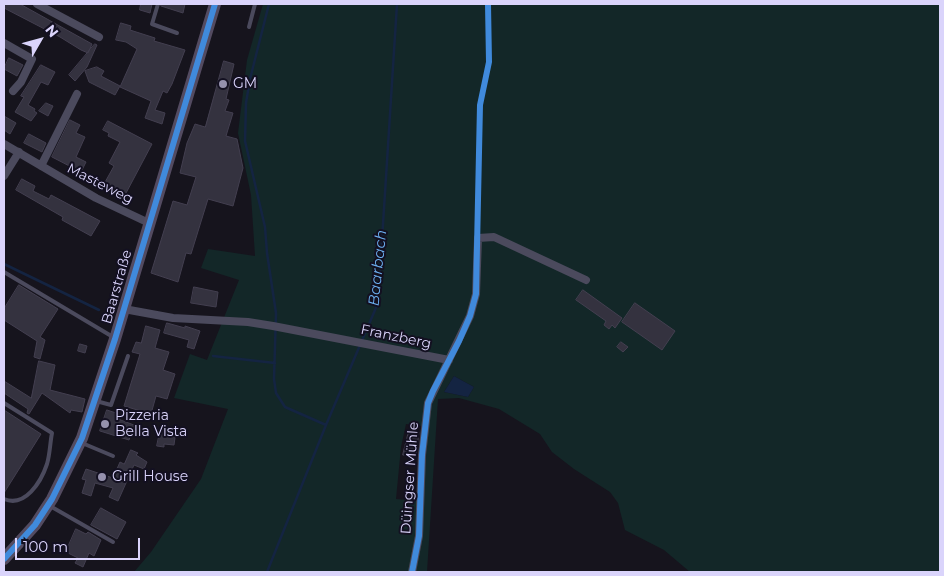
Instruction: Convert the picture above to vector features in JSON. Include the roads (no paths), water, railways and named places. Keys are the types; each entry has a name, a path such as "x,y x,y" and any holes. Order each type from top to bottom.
{"main road":[{"name":"Baarstraße","path":"4,559 35,525 48,505 80,442 115,339 215,4"}],"street":[{"path":"37,4 99,37"},
{"path":"4,43 32,59 21,82 13,91"},
{"path":"41,166 77,94"},
{"name":"Masteweg","path":"4,144 96,198 149,223"},
{"path":"4,176 19,152"},
{"path":"449,360 470,316 476,294 478,238 494,237 586,280"},
{"name":"Franzberg","path":"124,309 173,318 248,322 277,326 449,360"},
{"name":"Düingser Mühle","path":"412,572 418,536 422,455 428,403 449,360"}],"lane":[{"path":"158,4 152,24 177,33"},
{"path":"249,27 255,4"},
{"path":"4,272 115,339"},
{"path":"95,401 111,405 128,356"},
{"path":"4,402 52,433 46,465 36,485 23,499 14,502 4,499"},
{"path":"80,442 113,456"},
{"path":"48,505 113,542"}],"water":[{"path":"454,376 474,387 468,397 444,392"}],"waterway":[{"path":"269,4 250,79 246,103 245,141 265,227 276,313 274,379 276,393 285,407 326,425"},
{"name":"Baarbach","path":"267,572 326,425 378,303 397,4"},
{"path":"4,264 99,310"},
{"path":"213,356 275,363"}],"place":[{"name":"GM","path":"223,84"},
{"name":"Pizzeria Bella Vista","path":"105,424"},
{"name":"Grill House","path":"102,477"}]}
